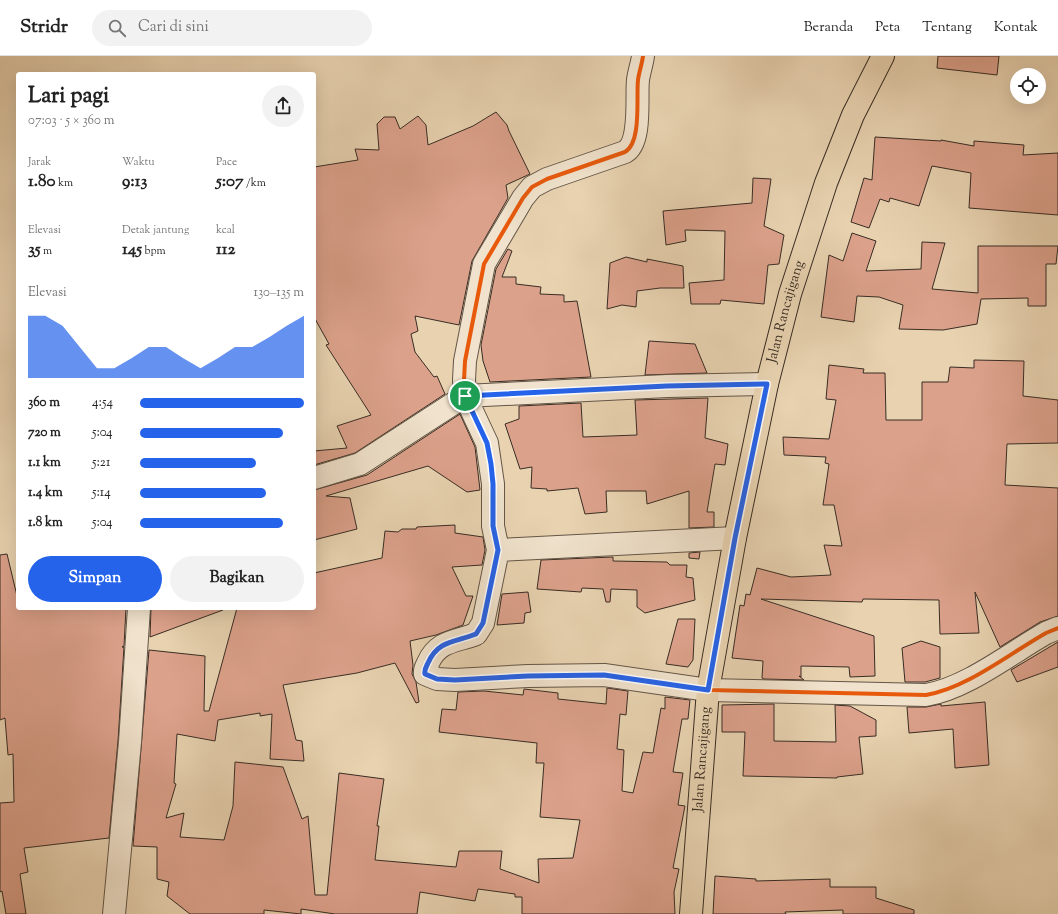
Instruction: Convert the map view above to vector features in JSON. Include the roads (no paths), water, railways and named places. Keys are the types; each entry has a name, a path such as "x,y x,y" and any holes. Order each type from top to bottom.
{"main road":[{"name":"Jalan Rancajigang","path":"691,914 708,690 735,538 767,384 790,294 826,183 853,115 883,56"}],"street":[{"path":"644,56 638,79 638,109 636,125 630,148 625,152 547,179 532,187 523,198 490,253 481,275 465,361 464,380 465,396 487,443 491,464 493,526 498,550 483,623 480,630 476,634 444,644 433,652 424,670 425,674 437,679 455,680 528,676 604,675 708,690 926,695 938,693 960,684 1046,633 1058,628"},
{"path":"316,477 360,464 465,396 667,386 767,384"},
{"path":"498,550 735,538"},
{"path":"114,914 132,719 139,610"}]}
